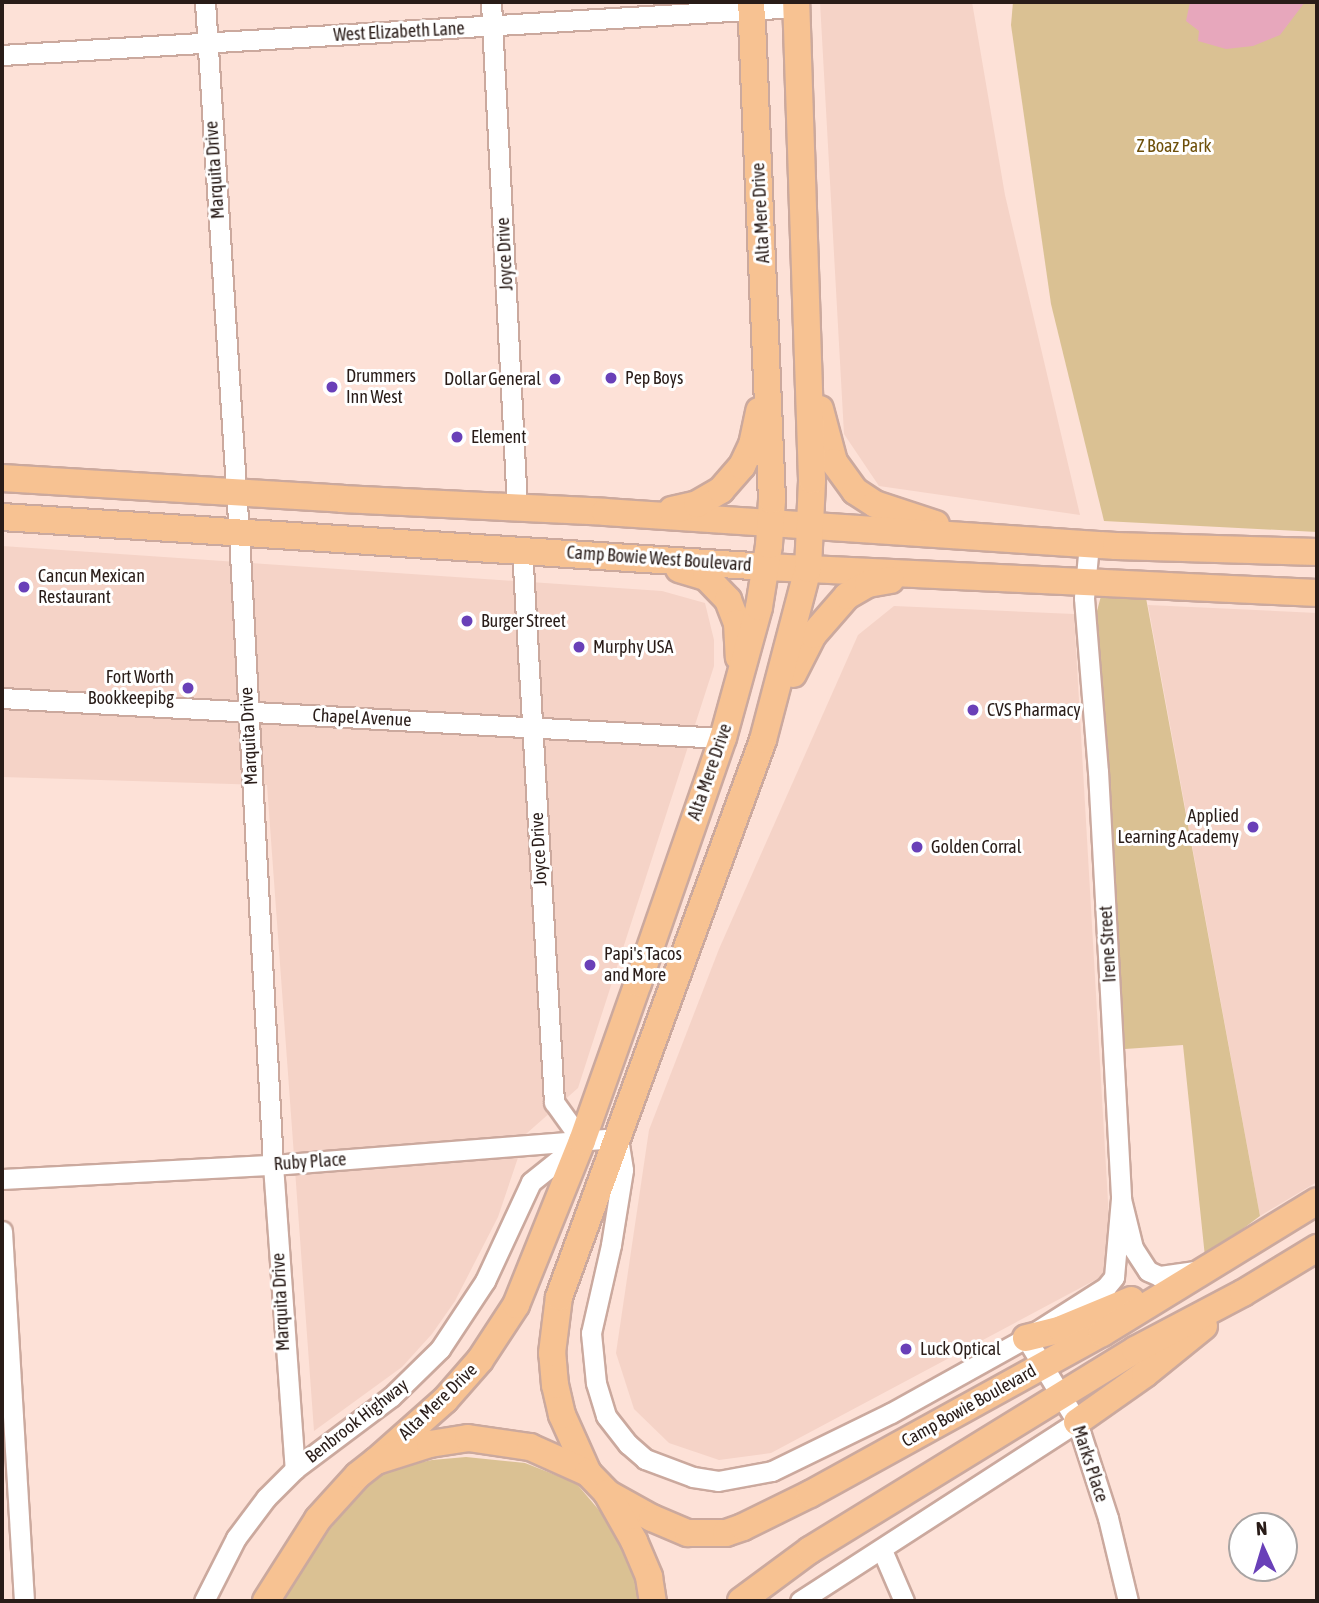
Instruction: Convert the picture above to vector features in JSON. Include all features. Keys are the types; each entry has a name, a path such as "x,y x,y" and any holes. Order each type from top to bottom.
{"main road":[{"path":"653,1601 649,1577 634,1541 607,1493 589,1473 562,1415 552,1353 559,1297 770,716 808,569 812,526 797,5"},
{"name":"Alta Mere Drive","path":"266,1601 318,1519 336,1496 445,1400 480,1360 516,1305 582,1141 723,738 759,607 772,523 751,6"},
{"path":"808,363 834,462 844,479 875,504 937,524 949,534"},
{"path":"605,512 674,509 697,504 721,490 742,466 752,445 767,364"},
{"path":"2,478 605,512 1088,544 1317,552"},
{"name":"Camp Bowie West Boulevard","path":"2,517 239,535 522,549 766,567 1317,593"},
{"path":"549,551 688,570 706,577 728,600 737,623 739,683"},
{"path":"770,716 813,635 847,596 867,584 926,575"},
{"name":"Camp Bowie Boulevard","path":"607,1493 652,1518 688,1533 726,1533 810,1494 1043,1365 1213,1267 1317,1201"},
{"path":"741,1601 810,1550 1062,1398 1135,1350 1243,1293 1317,1248"},
{"path":"1026,1338 1061,1329 1213,1267"},
{"path":"1077,1422 1145,1374 1243,1293"},
{"path":"376,1461 430,1444 468,1438 530,1447 589,1473"}],"street":[{"name":"Marquita Drive","path":"205,2 239,535 273,1165 295,1469"},
{"name":"Joyce Drive","path":"491,2 517,507"},
{"name":"West Elizabeth Lane","path":"2,55 797,5"},
{"name":"Irene Street","path":"1088,544 1084,598 1098,771 1121,1199 1133,1248 1147,1271 1159,1276 1178,1275 1213,1267"},
{"name":"Joyce Drive","path":"522,549 554,1102 582,1141"},
{"name":"Chapel Avenue","path":"2,698 723,738"},
{"name":"Camp Bowie Boulevard","path":"618,1138 623,1170 611,1245 592,1333 596,1383 606,1416 628,1444 645,1459 693,1478 718,1481 772,1471 891,1413 1026,1338 1106,1287 1114,1278 1121,1199"},
{"name":"Ruby Place","path":"2,1179 273,1165 618,1138"},
{"name":"Benbrook Highway","path":"204,1601 236,1538 266,1498 295,1469 391,1397 440,1349 485,1281 531,1181 582,1141"},
{"path":"2,1231 24,1601"},
{"name":"Marks Place","path":"1026,1338 1077,1422 1108,1518 1128,1601"},
{"path":"800,1601 883,1550 1077,1422"},
{"path":"883,1550 904,1601"}],"shaded area":[{"path":"820,2 972,2 1005,195 1080,515 879,486 844,434"},
{"path":"1190,2 1305,2 1280,35 1253,46 1226,49 1198,41 1199,31 1186,21"},
{"path":"2,546 662,591 705,603 714,640 714,666 578,1088 526,1134 498,1217 455,1301 432,1334 402,1367 314,1431 267,785 2,777"},
{"name":"Applied Learning Academy","path":"1148,605 1317,613 1317,1182 1260,1216"},
{"path":"894,606 1074,614 1112,1271 771,1453 719,1460 669,1443 634,1409 616,1353 649,1130 719,949 858,635"}],"green space":[{"name":"Z Boaz Park","path":"1013,2 1317,2 1317,532 1104,521 1051,304 1011,25"},
{"path":"1101,596 1146,598 1260,1216 1205,1257 1183,1045 1125,1049 1097,611"},
{"path":"466,1457 525,1463 576,1483 615,1529 632,1559 642,1601 282,1601 308,1556 366,1485 387,1470 432,1460"}],"place":[{"name":"Pep Boys","path":"611,378"},
{"name":"Dollar General","path":"555,379"},
{"name":"Drummers Inn West","path":"332,387"},
{"name":"Element","path":"457,437"},
{"name":"Cancun Mexican Restaurant","path":"24,587"},
{"name":"Burger Street","path":"467,621"},
{"name":"Murphy USA","path":"579,647"},
{"name":"Fort Worth Bookkeepibg","path":"188,688"},
{"name":"CVS Pharmacy","path":"973,710"},
{"name":"Applied Learning Academy","path":"1253,827"},
{"name":"Golden Corral","path":"917,847"},
{"name":"Papi's Tacos and More","path":"590,965"},
{"name":"Luck Optical","path":"906,1349"}]}
